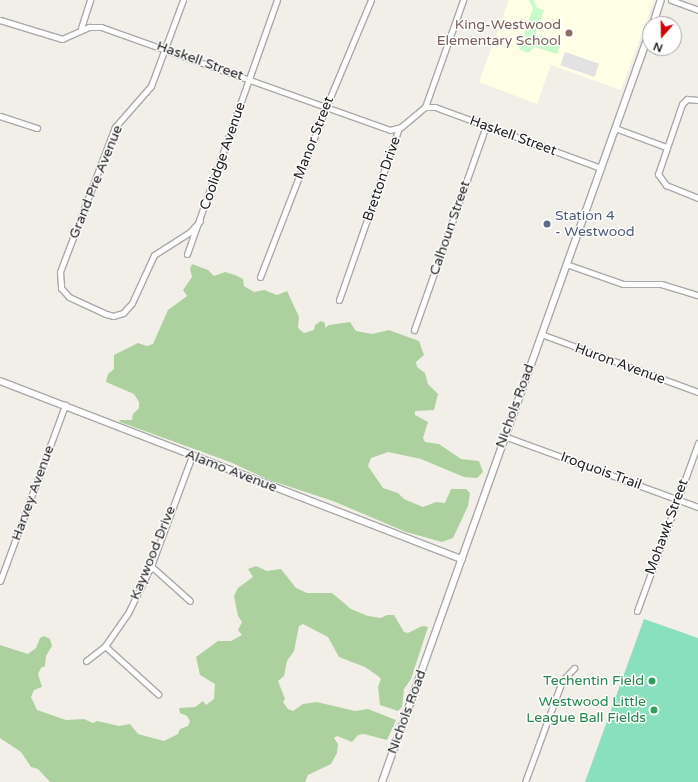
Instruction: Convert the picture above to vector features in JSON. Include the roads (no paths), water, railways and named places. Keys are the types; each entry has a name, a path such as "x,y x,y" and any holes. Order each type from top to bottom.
{"street":[{"path":"80,31 90,0"},
{"name":"Grand Pre Avenue","path":"183,0 151,86 115,127 60,272 61,288 66,295 113,316 123,313 132,303 154,255 190,232 200,221"},
{"name":"Coolidge Avenue","path":"187,254 200,221 277,0"},
{"name":"Manor Street","path":"260,277 326,107 371,0"},
{"path":"425,107 463,0"},
{"path":"656,16 661,0"},
{"path":"671,0 698,10"},
{"name":"Haskell Street","path":"0,20 62,38 89,27 101,27 166,48 386,130 399,128"},
{"name":"Nichols Road","path":"382,782 462,559 504,436 642,53"},
{"path":"698,100 687,100 682,104 658,170 661,180 671,188 698,198"},
{"name":"Haskell Street","path":"425,107 435,107 601,168"},
{"name":"Bretton Drive","path":"339,300 395,145 399,128 425,107"},
{"path":"0,116 37,128"},
{"name":"Calhoun Street","path":"414,330 486,126"},
{"path":"615,128 666,147"},
{"path":"566,264 623,284 661,284 698,295"},
{"name":"Huron Avenue","path":"541,334 698,392"},
{"name":"Alamo Avenue","path":"0,380 192,456 462,559"},
{"name":"Harvey Avenue","path":"0,581 65,405"},
{"name":"Iroquois Trail","path":"504,436 698,507"},
{"name":"Mohawk Street","path":"637,611 698,443"},
{"name":"Kaywood Drive","path":"86,661 105,646 128,613 151,566 192,456"},
{"path":"151,566 190,601"},
{"path":"105,646 158,694"},
{"path":"525,782 562,681 574,668"}],"place":[{"name":"King-Westwood Elementary School","path":"569,33"},
{"name":"Station 4 - Westwood","path":"547,224"},
{"name":"Techentin Field","path":"652,681"},
{"name":"Westwood Little League Ball Fields","path":"654,710"}]}
